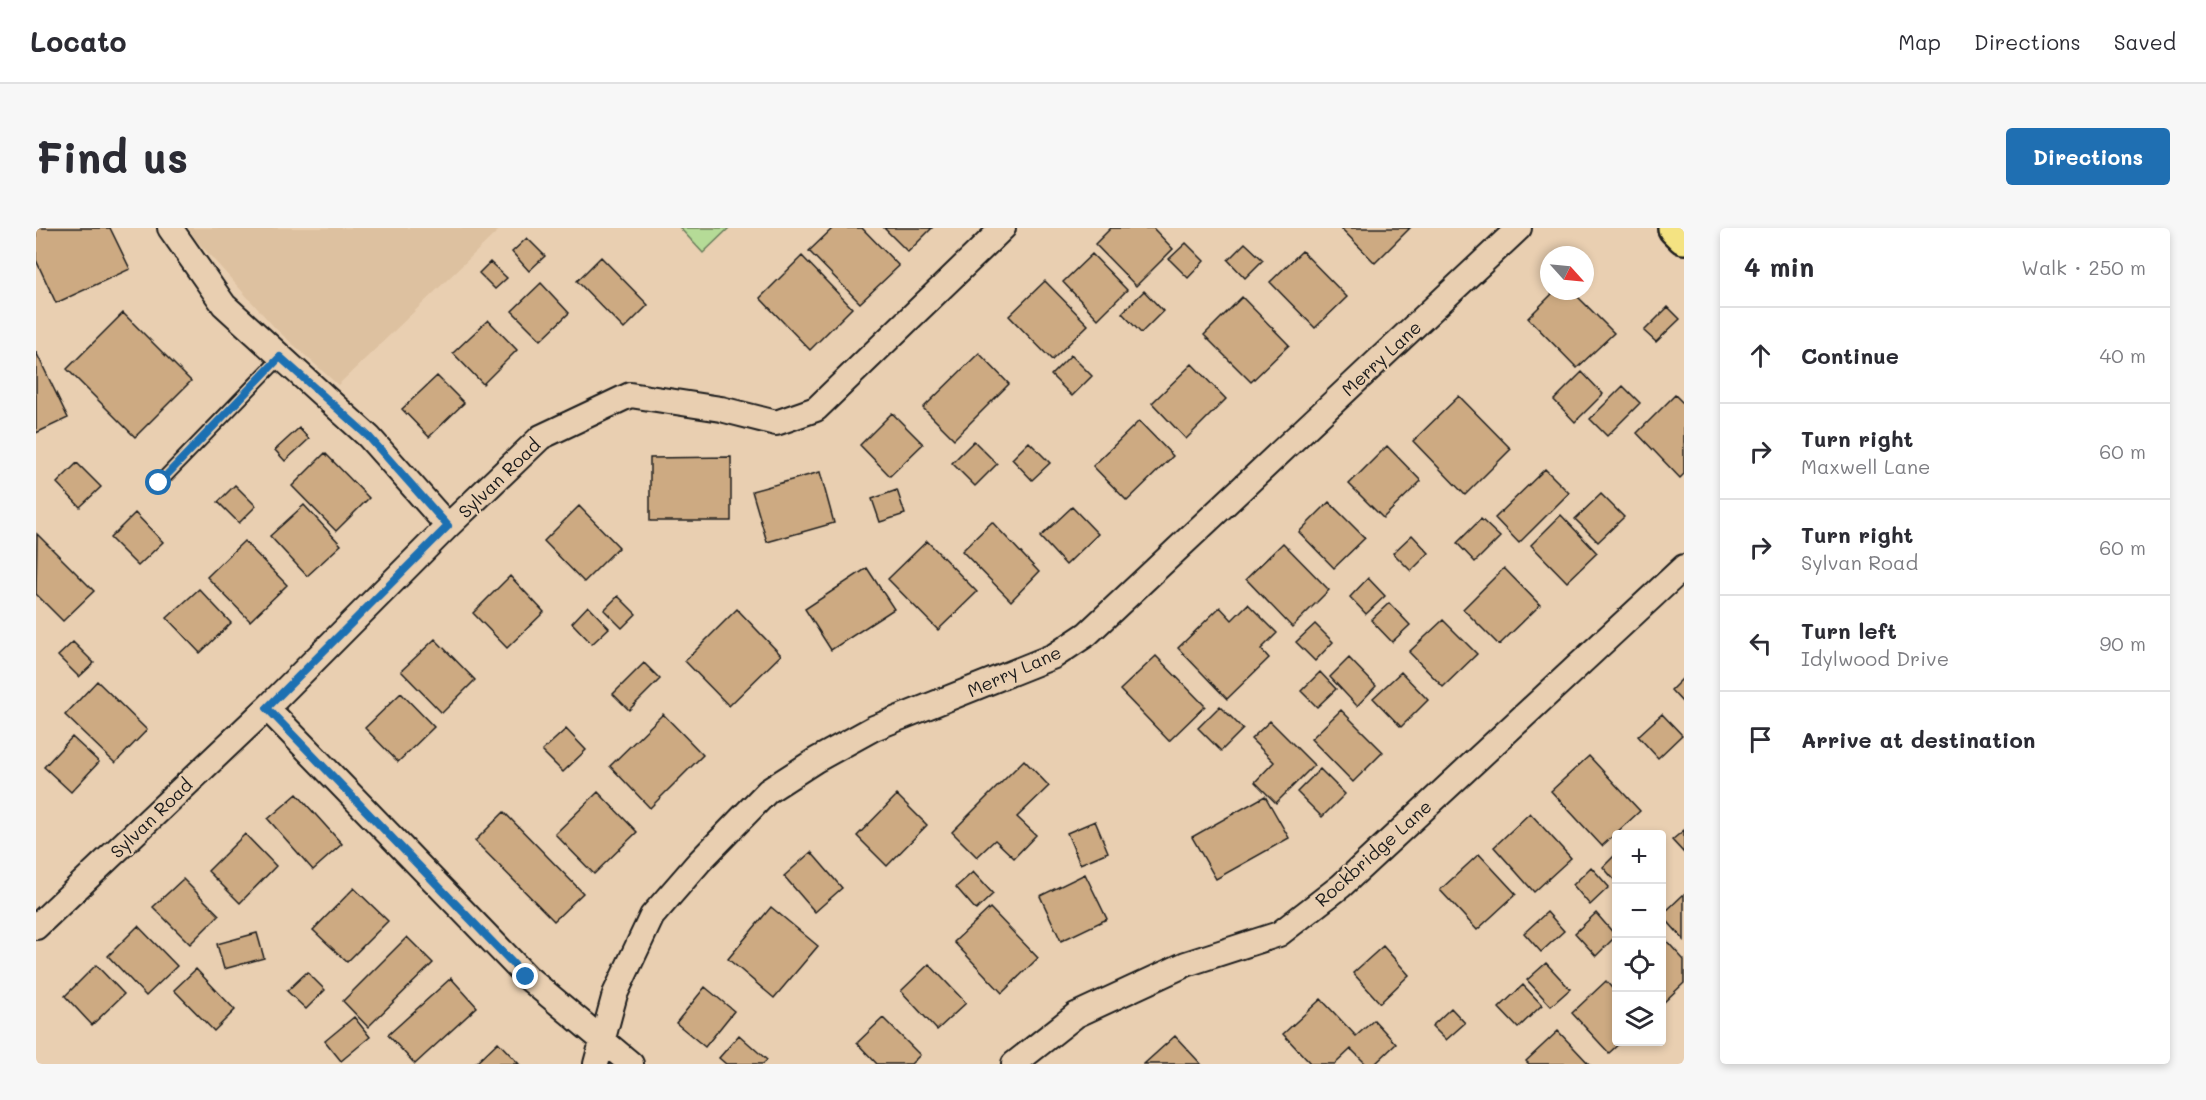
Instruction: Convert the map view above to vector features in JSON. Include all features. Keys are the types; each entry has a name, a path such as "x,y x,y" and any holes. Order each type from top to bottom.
{"main road":[{"path":"1675,228 1684,237"}],"street":[{"path":"170,228 224,304 369,437 448,526"},
{"name":"Sylvan Road","path":"36,927 267,708 448,526 541,437 630,395 721,409 776,423 816,408 1003,228"},
{"name":"Merry Lane","path":"596,1064 615,994 652,916 699,862 768,791 816,760 874,728 1054,656 1087,634 1520,228"},
{"name":"Rockbridge Lane","path":"1014,1064 1076,1015 1186,964 1278,934 1341,886 1684,567"},
{"path":"267,708 526,977 631,1064"}],"lane":[{"path":"159,483 280,357"}],"shaded area":[{"path":"188,228 501,228 338,385 276,329 196,240"}],"green space":[{"path":"680,228 729,228 703,253"}],"building":[{"path":"36,228 110,228 130,269 56,303 36,260"},
{"path":"833,228 862,228 899,266 860,303 809,251"},
{"path":"884,228 932,228 908,252"},
{"path":"1111,228 1153,228 1173,249 1136,286 1095,244"},
{"path":"1341,228 1410,228 1375,263"},
{"path":"527,238 545,256 529,271 512,252"},
{"path":"1186,243 1204,261 1188,278 1169,259"},
{"path":"1245,243 1263,260 1245,278 1228,260"},
{"path":"1302,251 1347,297 1315,328 1270,282"},
{"path":"1092,254 1127,290 1098,319 1063,282"},
{"path":"802,256 852,308 810,350 760,298"},
{"path":"601,257 648,305 624,329 577,281"},
{"path":"490,262 507,278 495,289 479,273"},
{"path":"1045,281 1088,325 1052,360 1009,316"},
{"path":"541,283 569,313 541,340 512,311"},
{"path":"1144,291 1163,311 1141,333 1122,313"},
{"path":"1242,297 1289,345 1251,382 1204,335"},
{"path":"1546,300 1581,300 1614,333 1577,368 1528,318"},
{"path":"1668,307 1680,319 1656,342 1644,331"},
{"path":"123,313 191,381 135,437 67,369"},
{"path":"488,320 517,350 483,384 453,353"},
{"path":"36,352 68,418 36,433"},
{"path":"979,353 1009,384 954,439 923,408"},
{"path":"1071,355 1092,376 1072,396 1051,375"},
{"path":"1192,364 1226,399 1186,439 1152,403"},
{"path":"1582,372 1603,394 1575,422 1554,400"},
{"path":"437,376 464,403 429,437 402,409"},
{"path":"1623,386 1640,403 1607,436 1590,419"},
{"path":"1675,395 1684,404 1684,474 1680,478 1637,433"},
{"path":"1459,396 1511,449 1465,495 1413,441"},
{"path":"892,413 923,444 890,476 860,445"},
{"path":"1139,421 1173,456 1127,501 1093,466"},
{"path":"299,428 309,439 285,461 275,450"},
{"path":"974,441 997,464 975,486 952,463"},
{"path":"1029,442 1050,463 1032,480 1012,459"},
{"path":"1387,446 1421,481 1383,518 1349,484"},
{"path":"325,453 369,498 336,531 292,486"},
{"path":"731,457 731,521 650,521 650,458"},
{"path":"77,463 101,487 80,507 57,483"},
{"path":"1545,469 1569,493 1519,543 1495,518"},
{"path":"820,472 834,523 767,542 752,491"},
{"path":"235,485 256,506 239,523 218,502"},
{"path":"897,490 905,514 880,522 872,499"},
{"path":"1601,494 1624,517 1598,542 1575,519"},
{"path":"1329,502 1365,538 1334,568 1299,532"},
{"path":"304,505 341,545 307,576 270,536"},
{"path":"579,506 619,547 584,582 544,541"},
{"path":"1072,507 1098,534 1066,565 1040,537"},
{"path":"135,513 163,542 138,566 110,538"},
{"path":"1561,515 1597,553 1567,582 1531,545"},
{"path":"1481,519 1500,537 1475,562 1457,543"},
{"path":"992,522 1039,572 1011,601 962,551"},
{"path":"37,534 94,591 63,621 36,594"},
{"path":"1412,535 1429,553 1411,571 1393,553"},
{"path":"244,541 287,585 250,621 207,577"},
{"path":"927,541 977,592 938,630 888,579"},
{"path":"1283,543 1329,590 1292,627 1246,579"},
{"path":"867,568 894,609 831,650 805,609"},
{"path":"1504,568 1540,605 1499,645 1463,609"},
{"path":"510,576 544,612 507,648 473,613"},
{"path":"1368,578 1385,596 1366,614 1350,597"},
{"path":"199,589 231,623 200,653 167,618"},
{"path":"618,596 636,614 622,628 604,610"},
{"path":"1389,603 1410,625 1392,642 1371,620"},
{"path":"1248,604 1277,633 1261,649 1269,658 1227,699 1178,648 1220,607 1232,620"},
{"path":"588,606 609,628 592,644 572,623"},
{"path":"737,609 781,655 729,706 685,661"},
{"path":"1443,620 1477,654 1443,687 1409,652"},
{"path":"1315,624 1333,642 1315,661 1296,642"},
{"path":"435,639 475,680 442,713 401,671"},
{"path":"73,642 94,663 79,677 58,656"},
{"path":"1156,656 1205,706 1169,741 1120,690"},
{"path":"1349,658 1376,686 1357,706 1330,677"},
{"path":"644,663 660,679 629,710 613,694"},
{"path":"1320,672 1336,689 1317,707 1301,691"},
{"path":"1401,672 1428,700 1401,727 1373,698"},
{"path":"1684,677 1684,704 1671,690"},
{"path":"97,681 147,730 115,763 65,715"},
{"path":"401,693 434,727 398,762 365,728"},
{"path":"1220,706 1243,729 1221,751 1198,728"},
{"path":"1341,710 1383,752 1353,782 1311,739"},
{"path":"663,714 703,755 650,808 610,766"},
{"path":"1662,714 1682,735 1658,758 1638,736"},
{"path":"1270,721 1314,765 1276,803 1255,782 1274,762 1251,739"},
{"path":"566,729 586,750 563,772 542,751"},
{"path":"72,737 99,762 71,792 44,767"},
{"path":"1589,756 1640,811 1619,830 1612,830 1612,837 1602,846 1551,791"},
{"path":"1024,760 1049,786 1017,817 1036,835 1014,858 995,840 977,857 952,832"},
{"path":"1320,769 1345,794 1322,817 1297,792"},
{"path":"598,792 637,832 594,874 555,834"},
{"path":"297,794 342,844 313,870 268,819"},
{"path":"897,795 927,825 887,866 857,836"},
{"path":"1265,796 1289,838 1216,879 1192,837"},
{"path":"504,812 583,893 554,921 475,841"},
{"path":"1530,813 1571,858 1534,892 1494,847"},
{"path":"1095,821 1108,852 1080,864 1067,833"},
{"path":"1684,830 1684,853 1672,840"},
{"path":"245,834 276,866 240,903 208,871"},
{"path":"811,852 842,888 815,912 784,876"},
{"path":"1479,854 1516,894 1477,930 1440,890"},
{"path":"1612,858 1612,877 1603,867"},
{"path":"1591,867 1609,887 1590,905 1573,885"},
{"path":"973,872 993,894 976,910 956,887"},
{"path":"1085,874 1107,919 1061,941 1040,896"},
{"path":"183,879 219,915 190,944 153,907"},
{"path":"354,888 388,921 347,962 313,930"},
{"path":"1684,894 1684,940 1666,920 1666,911"},
{"path":"771,907 818,946 774,998 728,959"},
{"path":"990,908 1038,958 1002,993 954,942"},
{"path":"1547,912 1564,931 1541,952 1524,933"},
{"path":"1596,913 1612,931 1612,940 1596,956 1575,933"},
{"path":"138,926 177,966 146,996 108,956"},
{"path":"257,933 264,958 224,969 217,944"},
{"path":"407,937 433,963 368,1027 343,1001"},
{"path":"1666,940 1684,960 1684,983 1666,1000"},
{"path":"1383,946 1409,975 1380,1003 1353,973"},
{"path":"1546,963 1570,989 1551,1006 1527,980"},
{"path":"929,964 966,1003 937,1030 901,991"},
{"path":"96,965 124,994 92,1025 65,996"},
{"path":"196,969 235,1010 214,1031 174,990"},
{"path":"307,972 325,990 306,1009 287,991"},
{"path":"451,978 477,1007 415,1064 388,1035"},
{"path":"1606,981 1612,988 1612,1046 1617,1046 1609,1053 1572,1013"},
{"path":"1523,985 1542,1005 1518,1028 1499,1008"},
{"path":"705,987 734,1011 705,1047 676,1023"},
{"path":"1321,999 1356,1036 1374,1020 1396,1044 1375,1064 1366,1064 1351,1049 1335,1064 1311,1064 1283,1034"},
{"path":"1451,1008 1465,1023 1446,1040 1432,1026"},
{"path":"354,1017 370,1037 341,1061 325,1041"},
{"path":"883,1018 920,1055 911,1064 877,1064 857,1043"},
{"path":"1558,1031 1589,1064 1529,1064 1526,1061"},
{"path":"739,1035 767,1060 763,1064 726,1064 719,1058"},
{"path":"1175,1036 1201,1064 1144,1064"},
{"path":"498,1042 519,1064 475,1064"}],"route":[{"path":"159,483 280,357 369,437 448,526 267,708 526,977"}]}
